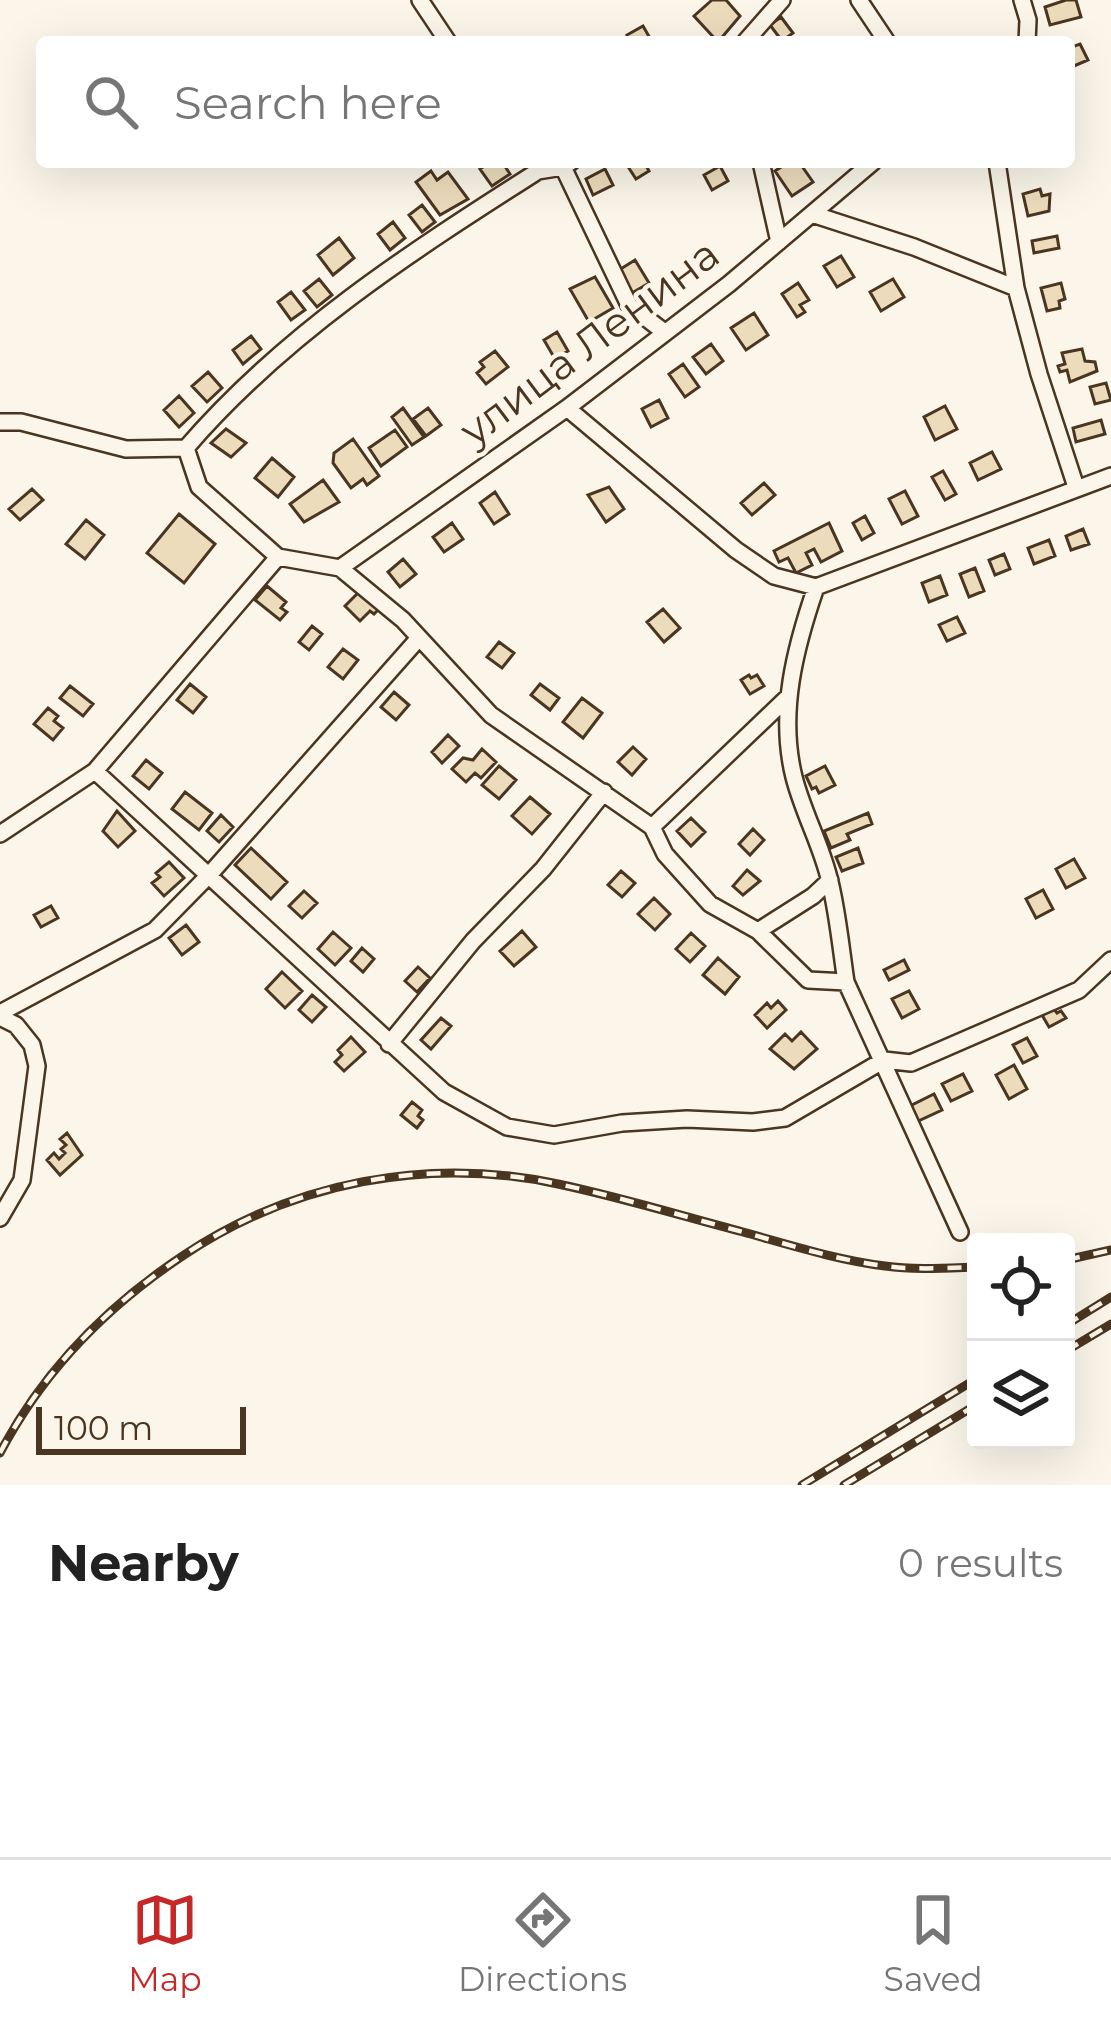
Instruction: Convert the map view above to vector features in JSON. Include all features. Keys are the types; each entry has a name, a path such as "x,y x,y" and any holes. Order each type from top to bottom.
{"street":[{"path":"419,0 444,36"},
{"path":"751,36 782,0"},
{"path":"859,0 883,36"},
{"path":"1022,0 1027,36"},
{"path":"0,422 20,422 126,449 186,448 226,401 333,308 532,168"},
{"path":"568,168 629,305 663,331"},
{"path":"762,168 779,242"},
{"name":"улица Ленина","path":"340,568 567,408 866,168"},
{"path":"998,168 1016,288 1076,487"},
{"path":"812,214 1016,288"},
{"path":"567,408 736,550 774,576 816,587 1111,476"},
{"path":"186,448 200,488 278,556 340,568 419,638 491,715 652,827 665,854 710,904 758,931 808,980 846,982"},
{"path":"0,834 95,771 278,556"},
{"path":"816,587 795,648 789,696 794,778 830,880 846,982 960,1232"},
{"path":"0,1218 22,1180 37,1066 32,1045 16,1025 0,1015 155,930 419,638"},
{"path":"652,827 789,696"},
{"path":"95,771 444,1092 507,1127 554,1135 622,1123 785,1118 884,1060 911,1064 1079,990 1111,960"},
{"path":"389,1044 604,792"},
{"path":"758,931 830,880"}],"building":[{"path":"712,0 726,0 740,16 723,36 712,36 694,16"},
{"path":"1076,0 1081,17 1050,25 1045,7"},
{"path":"781,17 793,33 778,36 770,25"},
{"path":"643,26 649,36 628,36"},
{"path":"1080,44 1088,60 1075,66 1075,46"},
{"path":"506,168 510,174 492,186 480,169"},
{"path":"629,168 647,168 649,171 636,179"},
{"path":"721,168 728,181 712,190 704,175"},
{"path":"803,168 813,182 792,196 775,171"},
{"path":"605,169 613,185 593,195 586,179"},
{"path":"431,171 437,180 448,172 468,199 440,215 416,182"},
{"path":"1040,189 1042,196 1050,194 1049,211 1028,216 1023,194"},
{"path":"422,205 435,222 422,232 409,215"},
{"path":"393,222 405,238 390,250 378,234"},
{"path":"1057,236 1059,248 1034,253 1032,241"},
{"path":"339,238 354,258 333,275 318,255"},
{"path":"841,256 854,277 837,287 824,266"},
{"path":"635,260 649,283 632,293 619,270"},
{"path":"595,277 613,308 589,322 570,289"},
{"path":"319,279 332,295 317,307 304,291"},
{"path":"893,279 904,297 881,311 870,292"},
{"path":"798,283 809,300 800,305 805,312 797,317 782,294"},
{"path":"1061,283 1065,299 1059,301 1060,308 1047,311 1041,288"},
{"path":"291,292 305,310 291,320 278,302"},
{"path":"754,313 768,335 746,350 731,328"},
{"path":"557,332 568,351 555,359 544,340"},
{"path":"251,336 261,349 243,364 233,350"},
{"path":"711,344 723,361 706,374 693,357"},
{"path":"1082,349 1085,361 1095,362 1097,371 1070,382 1067,370 1060,372 1058,366 1065,364 1062,353"},
{"path":"495,351 508,367 486,384 477,373 484,367 480,362"},
{"path":"683,364 699,387 685,397 669,374"},
{"path":"208,372 222,388 207,402 192,386"},
{"path":"1106,383 1111,400 1095,404 1090,387"},
{"path":"179,396 194,413 179,427 164,410"},
{"path":"659,400 668,418 651,427 642,409"},
{"path":"945,406 957,429 935,440 924,417"},
{"path":"403,408 424,437 412,445 392,417"},
{"path":"428,408 441,425 426,436 413,419"},
{"path":"1101,420 1105,434 1076,442 1073,428"},
{"path":"226,429 246,443 231,457 211,443"},
{"path":"395,430 407,447 381,466 369,448"},
{"path":"353,439 379,476 351,488 333,463 334,453"},
{"path":"992,452 1001,469 978,480 970,463"},
{"path":"272,458 294,477 278,497 255,478"},
{"path":"943,471 956,494 945,500 932,477"},
{"path":"323,480 339,502 304,522 290,504"},
{"path":"764,483 775,495 752,515 741,503"},
{"path":"609,487 624,509 606,522 588,495"},
{"path":"32,489 43,500 20,520 9,509"},
{"path":"905,491 918,516 902,524 889,499"},
{"path":"495,492 509,514 494,524 480,503"},
{"path":"179,514 215,544 184,583 147,553"},
{"path":"865,516 874,533 862,540 853,523"},
{"path":"86,520 104,535 85,559 66,544"},
{"path":"452,523 463,539 444,552 433,537"},
{"path":"829,523 842,551 821,562 814,549 806,553 812,565 796,573 788,558 779,562 774,551"},
{"path":"1083,529 1089,544 1071,550 1066,536"},
{"path":"1049,540 1055,556 1034,564 1028,548"},
{"path":"1004,554 1010,569 995,575 989,560"},
{"path":"403,559 416,574 400,587 388,572"},
{"path":"975,568 984,591 969,597 960,574"},
{"path":"940,576 947,595 929,602 922,583"},
{"path":"267,586 286,602 281,608 287,612 280,620 255,600"},
{"path":"361,590 378,610 360,621 345,606"},
{"path":"663,609 680,628 664,642 647,622"},
{"path":"957,617 965,633 947,641 939,625"},
{"path":"312,626 322,634 309,650 299,642"},
{"path":"499,642 514,653 502,668 487,657"},
{"path":"343,649 358,660 343,679 328,667"},
{"path":"757,675 764,686 750,694 741,680"},
{"path":"190,684 206,697 193,713 177,700"},
{"path":"540,684 559,698 550,710 531,695"},
{"path":"70,686 93,704 83,716 60,698"},
{"path":"394,692 409,705 396,720 381,707"},
{"path":"582,698 602,713 583,738 563,722"},
{"path":"48,708 63,728 53,740 34,724"},
{"path":"448,735 459,746 442,763 432,752"},
{"path":"633,747 646,759 632,775 618,762"},
{"path":"482,749 496,762 481,778 475,773 466,782 452,769 463,758 473,760"},
{"path":"146,760 162,773 149,789 133,776"},
{"path":"499,766 516,780 499,799 482,785"},
{"path":"825,766 835,785 819,793 806,776"},
{"path":"185,792 212,813 199,830 172,809"},
{"path":"530,797 550,814 532,834 512,816"},
{"path":"117,811 135,831 118,847 103,831"},
{"path":"868,813 872,824 847,834 850,840 831,848 824,831"},
{"path":"221,815 233,827 219,842 207,831"},
{"path":"691,818 705,832 691,846 677,831"},
{"path":"753,829 764,840 750,855 739,844"},
{"path":"251,848 287,882 271,899 235,865"},
{"path":"858,848 863,863 842,871 836,857"},
{"path":"1074,859 1085,878 1066,888 1056,869"},
{"path":"169,862 184,878 164,896 152,883"},
{"path":"747,870 760,881 743,895 733,886"},
{"path":"621,871 635,883 622,897 608,885"},
{"path":"1043,890 1053,909 1036,918 1026,899"},
{"path":"304,891 317,903 302,918 289,906"},
{"path":"654,898 670,914 655,930 638,914"},
{"path":"51,906 58,918 41,927 34,915"},
{"path":"186,925 199,942 182,955 169,938"},
{"path":"522,931 536,947 514,966 500,951"},
{"path":"333,932 351,948 335,965 318,949"},
{"path":"691,933 705,946 690,962 676,949"},
{"path":"362,948 374,959 363,972 351,961"},
{"path":"718,958 739,977 725,994 703,975"},
{"path":"904,960 909,970 889,980 884,970"},
{"path":"418,967 430,978 417,992 405,981"},
{"path":"282,972 302,991 285,1008 266,989"},
{"path":"909,991 919,1009 902,1018 892,999"},
{"path":"312,995 326,1007 312,1022 299,1010"},
{"path":"778,1001 786,1010 767,1028 755,1015 767,1003 771,1008"},
{"path":"1054,1009 1066,1018 1049,1027 1042,1015"},
{"path":"441,1018 451,1026 431,1049 421,1040"},
{"path":"801,1032 817,1049 794,1069 770,1049 785,1034 792,1041"},
{"path":"351,1037 365,1052 344,1071 335,1062 342,1055 338,1050"},
{"path":"1027,1038 1037,1056 1023,1063 1013,1045"},
{"path":"1014,1065 1027,1089 1009,1099 996,1075"},
{"path":"963,1074 972,1091 951,1101 942,1084"},
{"path":"934,1094 942,1110 916,1122 908,1107"},
{"path":"412,1102 422,1110 418,1116 423,1120 417,1128 401,1115"},
{"path":"67,1133 82,1155 60,1175 47,1160 54,1153 59,1159 65,1153 61,1149 66,1145 60,1139"}],"railway":[{"path":"0,1453 36,1395 79,1342 156,1275 226,1230 270,1209 363,1182 411,1175 509,1176 604,1195 849,1260 907,1268 967,1267"},
{"path":"1075,1258 1111,1250"},
{"path":"1075,1319 1111,1297"},
{"path":"1075,1346 1111,1324"},
{"path":"802,1485 967,1384"},
{"path":"844,1485 967,1410"}]}
